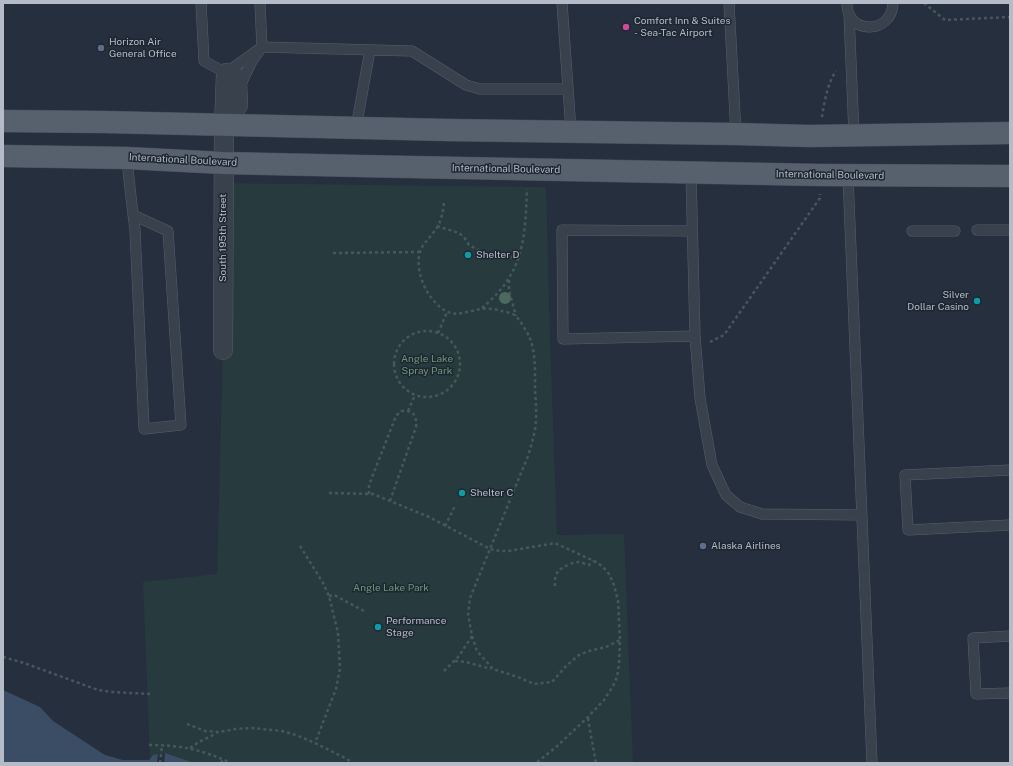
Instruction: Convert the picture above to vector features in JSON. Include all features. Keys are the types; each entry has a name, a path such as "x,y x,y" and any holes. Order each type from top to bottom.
{"main road":[{"path":"3,121 820,136 1010,133"},
{"name":"International Boulevard","path":"3,156 127,158 223,163 527,170 848,176 1010,176"}],"street":[{"path":"224,125 238,105 237,80 234,76 226,73"},
{"name":"South 195th Street","path":"223,350 223,163 226,73"}],"lane":[{"path":"200,3 204,61 226,73 262,47 412,51 466,85 480,89 568,89"},
{"path":"238,92 252,61 262,47 260,3"},
{"path":"562,3 571,131"},
{"path":"729,3 736,134"},
{"path":"847,3 849,14 853,21 867,28 882,24 891,12 892,3"},
{"path":"849,14 854,135"},
{"path":"356,128 370,50"},
{"path":"127,158 133,215 135,230 144,429 181,425 168,231 133,215"},
{"path":"691,173 695,340 700,398 712,465 726,494 740,507 762,514 862,515"},
{"path":"848,176 872,763"},
{"path":"692,231 562,230 563,339 695,340"},
{"path":"977,230 1010,230"},
{"path":"912,231 955,231"},
{"path":"1010,470 905,475 908,530 1010,525"},
{"path":"1010,636 974,638 976,694 1010,693"}],"path":[{"path":"924,3 945,20 1010,17"},
{"path":"820,136 822,114 828,87 834,74 850,52"},
{"path":"482,309 504,288 518,259 526,224 527,170"},
{"path":"695,340 708,343 724,335 734,322 820,198 820,175"},
{"path":"444,202 441,220 419,252 419,268 425,289 439,306 447,311 458,314 482,309 498,310 516,316"},
{"path":"437,226 459,233 464,237 469,245 487,255 505,255 518,259"},
{"path":"333,253 419,252"},
{"path":"493,669 477,651 472,636 468,614 470,598 528,456 535,429 536,409 533,349 529,337 516,316 508,280"},
{"path":"438,333 447,311"},
{"path":"430,331 438,333 450,340 456,348 460,358 460,370 450,389 441,395 430,398 419,397 409,392 401,385 396,375 394,364 396,353 401,344 409,336 419,332 430,331"},
{"path":"408,411 415,395"},
{"path":"369,494 369,485 396,416 401,411 408,411 415,417 416,427 390,501"},
{"path":"329,493 373,494 429,517 490,549 508,551 555,543 593,561 603,567 609,574 614,585 618,601 620,640 617,677 604,700 588,717 555,748 536,763"},
{"path":"446,526 455,506"},
{"path":"300,546 323,583 329,596 338,633 340,669 336,689 315,743"},
{"path":"555,586 555,580 560,568 572,563 581,562 589,565 593,561"},
{"path":"329,596 334,595 366,612"},
{"path":"444,671 460,656 472,636"},
{"path":"455,661 466,662 493,669 534,684 552,682 567,665 579,655 606,647 620,640"},
{"path":"3,657 24,663 98,690 150,694"},
{"path":"588,717 596,763"},
{"path":"187,724 205,731 218,732 236,729 266,729 282,731 315,743 352,763"},
{"path":"190,748 198,742 218,732"},
{"path":"149,745 190,748 210,754 231,763"},
{"path":"160,763 162,745"},
{"path":"221,763 223,759"}],"green space":[{"name":"Angle Lake Park","path":"223,183 546,187 557,535 624,534 633,763 194,763 182,760 150,760 143,582 217,574 223,350"}],"water":[{"path":"3,690 40,707 53,721 105,755 123,760 149,760 153,755 165,753 194,763 3,763"}],"pier":[{"path":"165,753 164,763 157,763 158,754"}],"place":[{"name":"Comfort Inn & Suites - Sea-Tac Airport","path":"626,27"},
{"name":"Horizon Air General Office","path":"101,48"},
{"name":"Shelter D","path":"468,255"},
{"name":"Silver Dollar Casino","path":"977,301"},
{"name":"Shelter C","path":"462,493"},
{"name":"Alaska Airlines","path":"703,546"},
{"name":"Performance Stage","path":"378,627"}],"park label":[{"name":"Angle Lake Spray Park","path":"427,364"}]}
